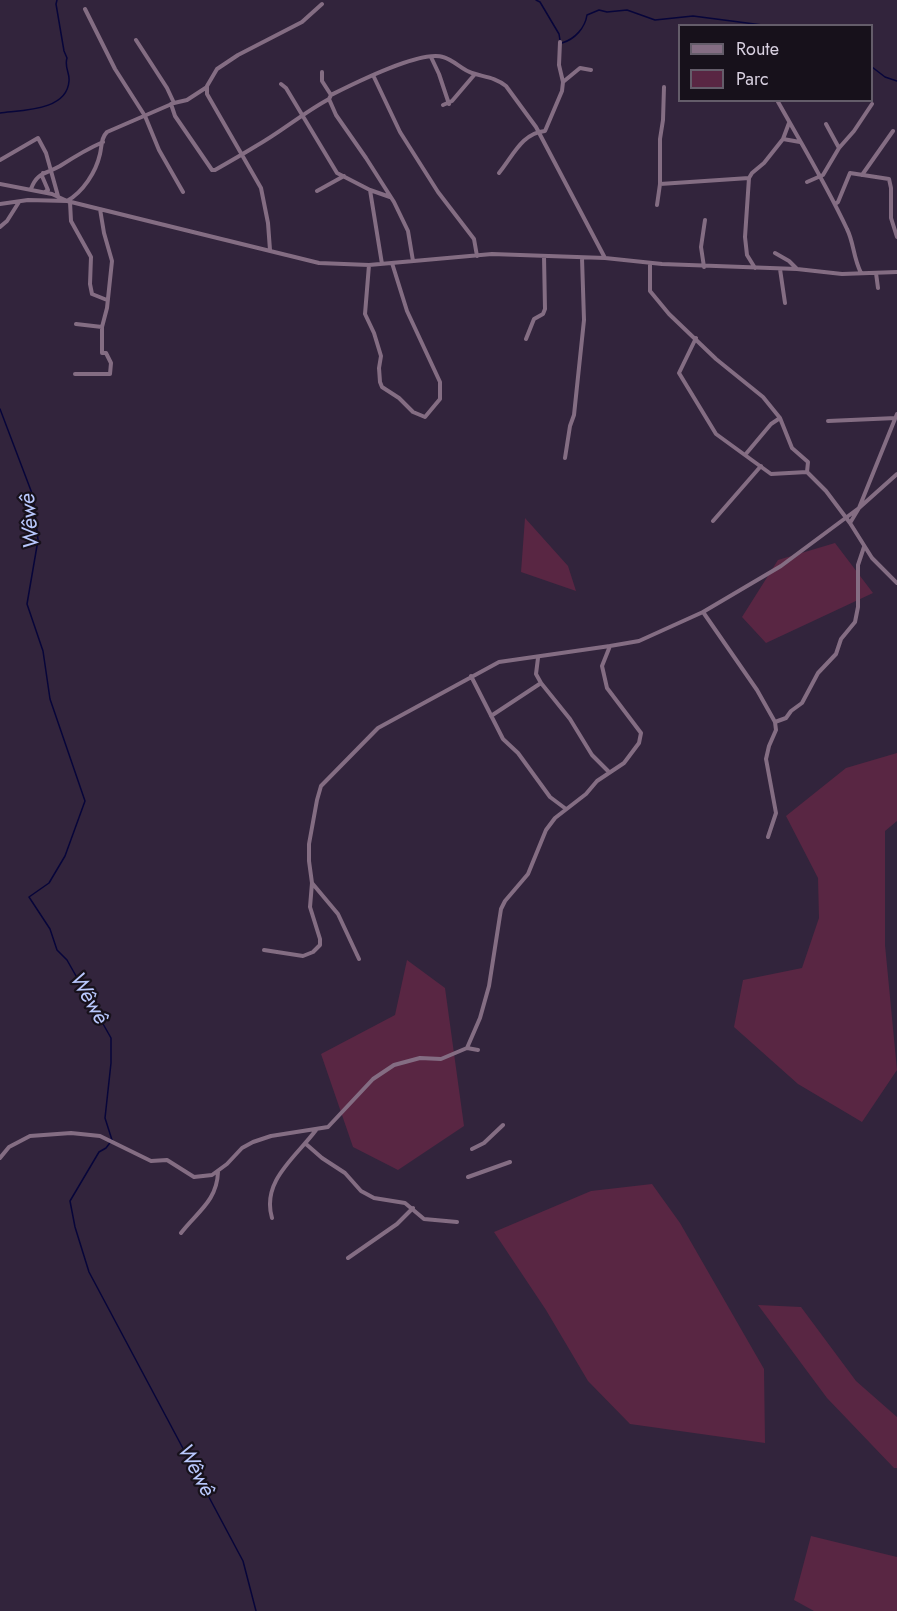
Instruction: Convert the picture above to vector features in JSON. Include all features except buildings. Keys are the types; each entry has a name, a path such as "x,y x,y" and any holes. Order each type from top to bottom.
{"street":[{"path":"0,204 69,201 88,182 99,157 102,138 107,132 187,100 207,86 217,69 238,55 302,22 322,4"},
{"path":"85,9 116,69 145,116 159,150 183,192"},
{"path":"136,40 173,104 175,116 212,170 256,146 330,97 373,75 431,57 443,57 476,74 499,81 506,86 537,129 605,258"},
{"path":"498,172 523,139 537,129 545,131 547,127 562,91 563,82 559,65 560,42"},
{"path":"431,57 439,74 446,105 476,74"},
{"path":"563,82 580,68 591,70"},
{"path":"322,72 322,81 336,115 366,158 408,231 413,261"},
{"path":"373,75 400,132 438,192 474,239 477,255"},
{"path":"281,84 286,88 336,173 390,197"},
{"path":"207,86 207,94 261,188 268,223 270,250"},
{"path":"657,205 664,87"},
{"path":"778,102 812,159 835,204 849,233 854,259 861,273"},
{"path":"807,182 820,178 872,104"},
{"path":"755,268 747,255 745,237 749,178 783,139 789,123"},
{"path":"826,124 839,148"},
{"path":"862,175 893,131"},
{"path":"0,160 38,138 41,140 59,196"},
{"path":"783,139 800,142"},
{"path":"31,189 36,177 51,168 57,168 72,156 103,142"},
{"path":"43,173 42,176 48,190 44,192"},
{"path":"835,204 838,202 850,173 889,179 891,218 897,237"},
{"path":"317,191 344,177"},
{"path":"660,184 749,178"},
{"path":"0,184 44,192 69,201 319,263 369,265 492,254 605,258 704,267 797,269 842,274 897,272"},
{"path":"370,190 382,264"},
{"path":"69,201 71,221 91,257 92,294 107,300"},
{"path":"0,227 20,202"},
{"path":"75,374 110,374 109,359 106,353 102,353 102,327 112,261 100,209"},
{"path":"704,267 701,247 705,220"},
{"path":"775,253 797,269"},
{"path":"526,339 534,319 543,314 545,309 544,256"},
{"path":"565,458 574,415 584,320 582,258"},
{"path":"369,265 365,314 381,356 380,382 382,387 399,398 413,412 425,417 440,399 440,382 407,311 392,263"},
{"path":"650,263 650,291 669,314 716,359 762,397 780,418 792,448 808,462 807,472 847,516 872,558 897,583"},
{"path":"780,269 785,303"},
{"path":"876,273 878,288"},
{"path":"76,324 102,327"},
{"path":"696,338 679,373 716,434 771,474 807,472"},
{"path":"828,421 896,416 859,508 850,522"},
{"path":"745,455 771,424 780,418"},
{"path":"714,521 760,466"},
{"path":"264,950 303,956 318,949 320,939 310,906 312,883 309,844 314,811 321,786 378,728 499,662 538,658 639,641 703,612 781,566 859,508 897,474"},
{"path":"775,722 786,718 802,703 818,673 836,654 841,639 855,622 858,607 858,565 864,547"},
{"path":"703,612 757,690 775,722 776,730 766,759 776,813 768,837"},
{"path":"467,1048 480,1018 489,986 501,909 505,901 528,874 546,830 555,818 609,772 624,763 639,743 641,733 608,688 602,666 610,646"},
{"path":"538,658 536,674 541,683 570,719 592,755 609,772"},
{"path":"471,676 503,739 518,753 550,797 566,809"},
{"path":"491,716 541,683"},
{"path":"312,883 338,914 359,959"},
{"path":"0,1158 9,1147 30,1136 71,1133 100,1136 151,1161 167,1160 194,1177 212,1175 242,1148 253,1142 271,1136 328,1127 373,1079 394,1065 420,1058 441,1059 467,1048 478,1050"},
{"path":"472,1149 484,1143 503,1125"},
{"path":"272,1218 269,1208 274,1184 286,1162 306,1144 317,1130"},
{"path":"306,1144 345,1173 360,1191 374,1198 405,1203 424,1219 457,1222"},
{"path":"468,1177 510,1162"},
{"path":"181,1233 210,1202 218,1180 218,1171"},
{"path":"348,1258 397,1224 413,1208"}],"green space":[{"path":"525,518 568,566 576,591 521,572"},
{"path":"835,543 873,593 766,643 742,617 778,560"},
{"path":"897,753 897,821 885,831 885,945 897,1070 862,1122 798,1084 734,1027 743,980 802,968 819,918 818,878 786,816 846,768"},
{"path":"407,960 445,988 464,1126 398,1170 353,1147 321,1054 395,1015"},
{"path":"652,1184 680,1223 764,1369 765,1443 630,1424 588,1381 546,1310 494,1232 591,1191"},
{"path":"758,1305 801,1307 856,1381 897,1417 897,1468 894,1468 827,1398"},
{"path":"811,1536 897,1557 897,1611 814,1611 794,1600"}],"waterway":[{"path":"0,113 52,104 66,91 69,78 57,0"},
{"path":"536,0 540,2 559,34 560,40"},
{"path":"562,43 579,32 587,15 599,10 607,12 627,10 655,20 693,16 755,24"},
{"path":"873,68 885,77 897,81"},
{"name":"Wêwê","path":"0,409 33,496 38,540 27,604 43,651 50,699 85,801 65,856 49,883 29,897 50,929 57,950 67,960 111,1038 111,1063 105,1118 112,1140 106,1148 99,1152 70,1201 75,1227 89,1272 243,1561 256,1611"}]}
